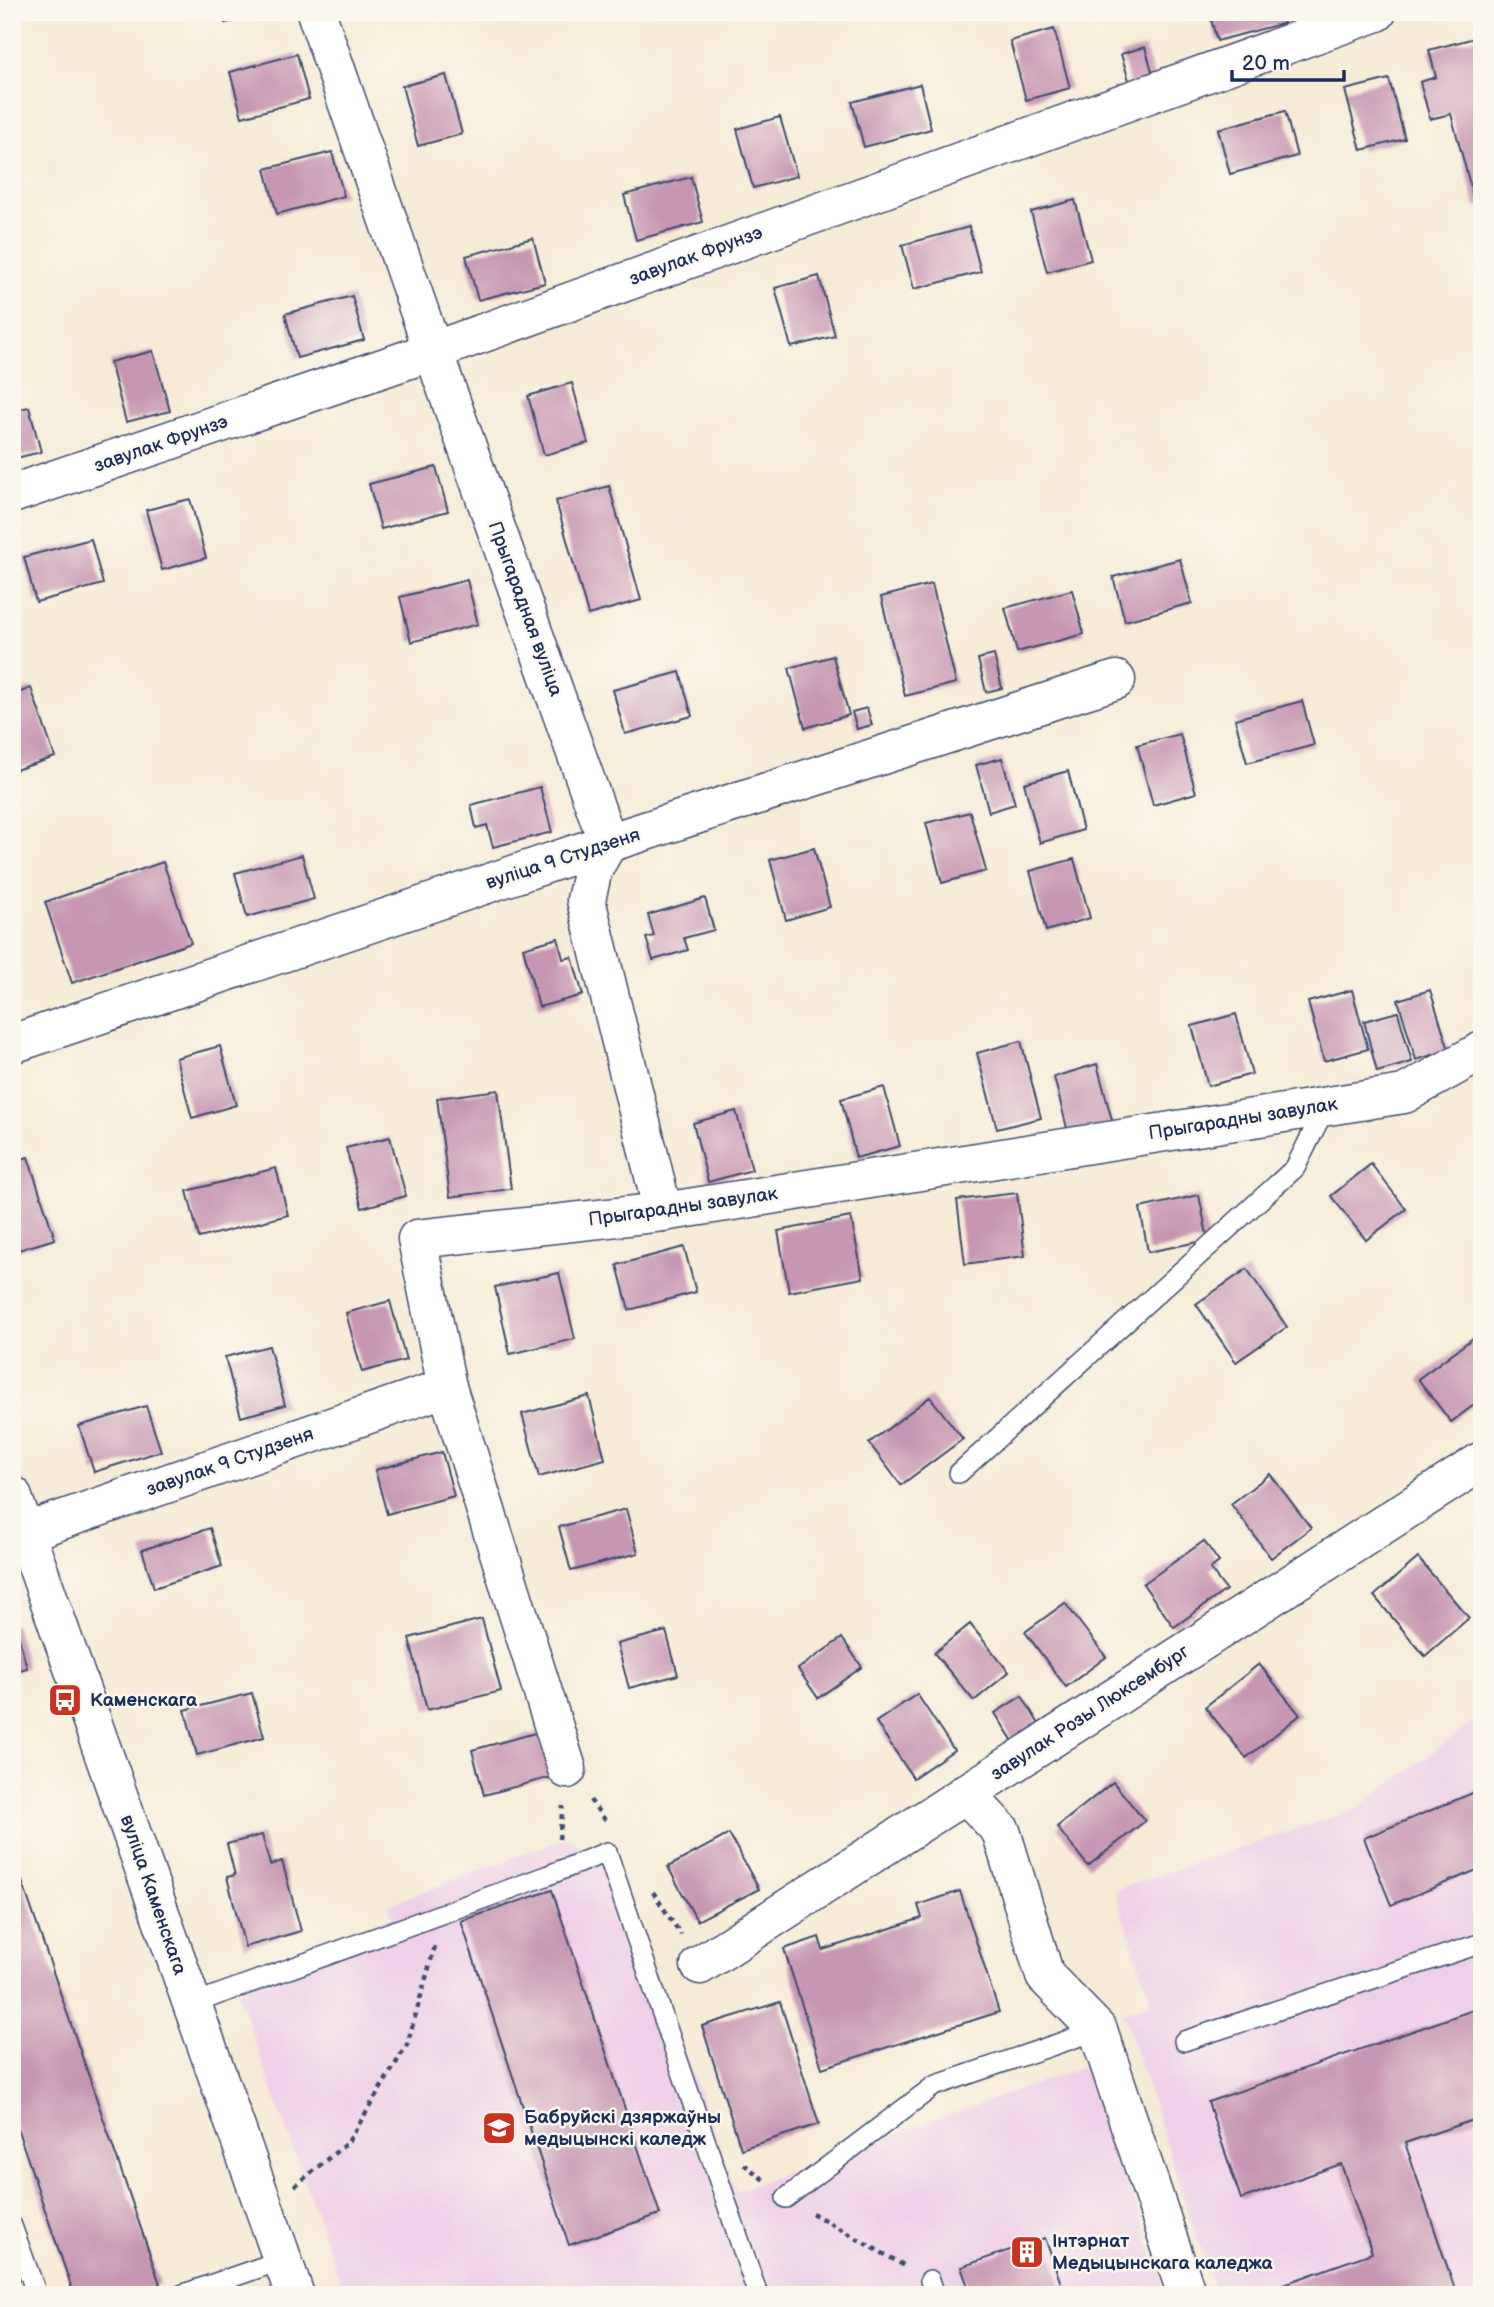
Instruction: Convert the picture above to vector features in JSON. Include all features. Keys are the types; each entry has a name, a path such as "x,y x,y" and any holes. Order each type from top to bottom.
{"street":[{"name":"Прыгарадная вуліца","path":"316,12 608,843"},
{"name":"завулак Фрунзэ","path":"12,494 433,351 1377,12"},
{"name":"вуліца 9 Студзеня","path":"12,1044 608,843 1116,680"},
{"path":"608,843 593,869 586,900 663,1212"},
{"name":"Прыгарадны завулак","path":"567,1769 447,1387 417,1239 663,1212 1404,1094 1482,1051"},
{"name":"завулак 9 Студзеня","path":"19,1535 447,1387"},
{"name":"завулак Розы Люксембург","path":"700,1965 1482,1461"},
{"name":"вуліца Каменскага","path":"12,1495 19,1535 192,2004 289,2277"},
{"path":"965,1793 1001,1831 1045,1976 1098,2031 1187,2295"}],"lane":[{"path":"959,1473 1295,1168 1326,1106"},
{"path":"192,2004 607,1852 758,2295"},
{"path":"1184,2041 1482,1943"},
{"path":"786,2198 934,2086 1098,2031"},
{"path":"12,2225 37,2295"},
{"path":"181,2295 289,2277"}],"path":[{"path":"567,1769 608,1824"},
{"path":"546,1876 559,1839 567,1769"},
{"path":"647,1882 700,1965"},
{"path":"265,2212 348,2142 407,2045 444,1913"},
{"path":"736,2157 786,2198 933,2288"}],"shaded area":[{"path":"1482,1715 1482,2295 1216,2295 1123,2013 1152,2002 1114,1890 1355,1810"},
{"name":"Бабруйскі дзяржаўны медыцынскі каледж","path":"568,1837 621,1883 736,2191 1088,2065 1167,2295 345,2295 234,1983 393,1916 388,1905"}],"building":[{"path":"222,12 260,12 260,13 225,23"},
{"path":"1209,12 1281,12 1284,23 1217,41"},
{"path":"1054,29 1070,88 1026,100 1010,41"},
{"path":"1482,36 1482,205 1476,207 1451,114 1430,119 1420,82 1436,77 1429,50"},
{"path":"1145,47 1155,81 1131,87 1121,54"},
{"path":"297,54 309,99 242,117 230,72"},
{"path":"446,75 462,134 418,146 402,86"},
{"path":"1389,79 1405,139 1361,150 1345,90"},
{"path":"920,84 931,129 864,147 852,102"},
{"path":"1285,111 1297,156 1230,174 1218,129"},
{"path":"780,117 797,176 753,188 737,129"},
{"path":"332,152 344,196 277,214 265,169"},
{"path":"691,177 703,222 636,240 624,195"},
{"path":"1075,200 1091,260 1047,272 1031,212"},
{"path":"969,227 981,272 914,289 902,245"},
{"path":"533,238 545,283 478,300 466,256"},
{"path":"819,276 835,336 791,347 775,288"},
{"path":"352,296 364,340 297,358 285,314"},
{"path":"153,351 170,411 126,422 110,362"},
{"path":"572,383 588,443 544,455 528,396"},
{"path":"29,407 41,452 12,459 12,411"},
{"path":"436,467 448,511 381,529 369,484"},
{"path":"609,486 641,600 588,615 556,501"},
{"path":"190,499 206,558 162,570 146,510"},
{"path":"91,539 103,584 36,602 24,557"},
{"path":"1180,559 1192,603 1125,621 1113,577"},
{"path":"467,580 478,624 411,642 400,597"},
{"path":"932,584 956,683 905,696 881,597"},
{"path":"1072,590 1084,634 1017,652 1005,608"},
{"path":"994,655 1002,688 986,692 978,659"},
{"path":"833,656 849,715 805,728 789,668"},
{"path":"680,672 692,716 625,734 613,690"},
{"path":"31,688 55,757 12,771 12,695"},
{"path":"1302,701 1314,745 1247,763 1235,719"},
{"path":"867,708 872,725 857,729 852,712"},
{"path":"1180,734 1196,793 1153,805 1137,745"},
{"path":"1002,758 1015,804 989,812 976,765"},
{"path":"1068,771 1083,830 1040,843 1024,783"},
{"path":"540,787 552,832 493,847 487,825 476,828 471,805"},
{"path":"970,812 986,871 942,883 926,823"},
{"path":"814,848 830,907 786,920 770,860"},
{"path":"302,855 314,899 247,917 235,873"},
{"path":"1074,859 1090,918 1046,931 1030,871"},
{"path":"163,862 191,943 72,983 45,902"},
{"path":"705,898 714,930 684,938 688,950 653,960 646,938 654,936 648,915"},
{"path":"558,938 563,959 572,957 583,995 539,1007 523,948"},
{"path":"1352,990 1368,1049 1324,1061 1308,1002"},
{"path":"1430,990 1449,1050 1416,1060 1398,1000"},
{"path":"1398,1012 1412,1062 1377,1072 1364,1021"},
{"path":"1236,1014 1252,1074 1208,1086 1192,1026"},
{"path":"1021,1041 1041,1118 997,1129 977,1053"},
{"path":"220,1046 236,1105 192,1118 176,1058"},
{"path":"1097,1064 1113,1124 1069,1136 1054,1077"},
{"path":"884,1087 900,1146 856,1158 841,1099"},
{"path":"498,1090 511,1189 450,1197 437,1098"},
{"path":"736,1111 752,1170 708,1182 693,1123"},
{"path":"390,1137 406,1196 362,1208 346,1148"},
{"path":"28,1157 55,1239 12,1252 12,1162"},
{"path":"1371,1164 1406,1209 1366,1240 1331,1196"},
{"path":"276,1168 288,1215 199,1238 187,1191"},
{"path":"1017,1193 1025,1256 965,1264 957,1200"},
{"path":"1199,1195 1208,1240 1148,1252 1140,1208"},
{"path":"851,1217 863,1278 789,1292 778,1231"},
{"path":"684,1247 696,1292 629,1310 617,1265"},
{"path":"1247,1269 1287,1327 1236,1362 1196,1304"},
{"path":"559,1273 575,1339 510,1354 495,1287"},
{"path":"390,1301 406,1360 362,1372 346,1313"},
{"path":"1480,1333 1482,1399 1451,1422 1418,1379"},
{"path":"269,1346 285,1405 241,1417 225,1357"},
{"path":"589,1396 605,1459 539,1477 522,1414"},
{"path":"930,1397 963,1439 901,1485 869,1443"},
{"path":"146,1406 161,1451 94,1472 79,1426"},
{"path":"442,1452 454,1496 387,1514 375,1470"},
{"path":"1270,1474 1311,1528 1271,1558 1231,1504"},
{"path":"626,1509 638,1553 571,1571 559,1527"},
{"path":"210,1528 222,1566 154,1588 142,1550"},
{"path":"1204,1541 1219,1562 1210,1569 1226,1590 1174,1627 1143,1584"},
{"path":"1418,1558 1469,1618 1425,1656 1374,1596"},
{"path":"1065,1603 1106,1657 1066,1687 1025,1632"},
{"path":"482,1619 501,1691 427,1710 409,1638"},
{"path":"15,1624 27,1668 12,1672 12,1625"},
{"path":"970,1624 1009,1672 974,1701 934,1653"},
{"path":"666,1631 678,1675 629,1688 617,1644"},
{"path":"842,1638 862,1667 818,1698 798,1669"},
{"path":"1259,1664 1300,1715 1246,1758 1205,1707"},
{"path":"252,1693 264,1737 197,1755 185,1710"},
{"path":"917,1694 954,1750 913,1778 876,1722"},
{"path":"1022,1696 1042,1729 1016,1746 995,1713"},
{"path":"539,1732 551,1777 484,1795 472,1750"},
{"path":"1113,1782 1145,1821 1088,1866 1057,1827"},
{"path":"1482,1789 1482,1868 1391,1905 1364,1838"},
{"path":"729,1834 759,1889 697,1921 668,1867"},
{"path":"262,1835 270,1865 282,1861 301,1931 245,1947 227,1877 235,1875 227,1844"},
{"path":"12,1852 160,2284 129,2295 74,2295 12,2113"},
{"path":"552,1890 660,2214 569,2245 461,1921"},
{"path":"960,1891 999,2012 822,2068 784,1949 819,1937 823,1950 922,1918 918,1905"},
{"path":"780,2002 819,2124 741,2149 702,2026"},
{"path":"1482,2007 1482,2117 1405,2143 1457,2295 1253,2295 1372,2253 1341,2164 1241,2199 1208,2102"},
{"name":"Інтэрнат Медыцынскага каледжа","path":"1045,2238 1065,2295 971,2295 961,2267"}],"place":[{"name":"Каменскага","path":"65,1700"},
{"name":"Бабруйскі дзяржаўны медыцынскі каледж","path":"499,2128"},
{"name":"Інтэрнат Медыцынскага каледжа","path":"1027,2252"}]}
